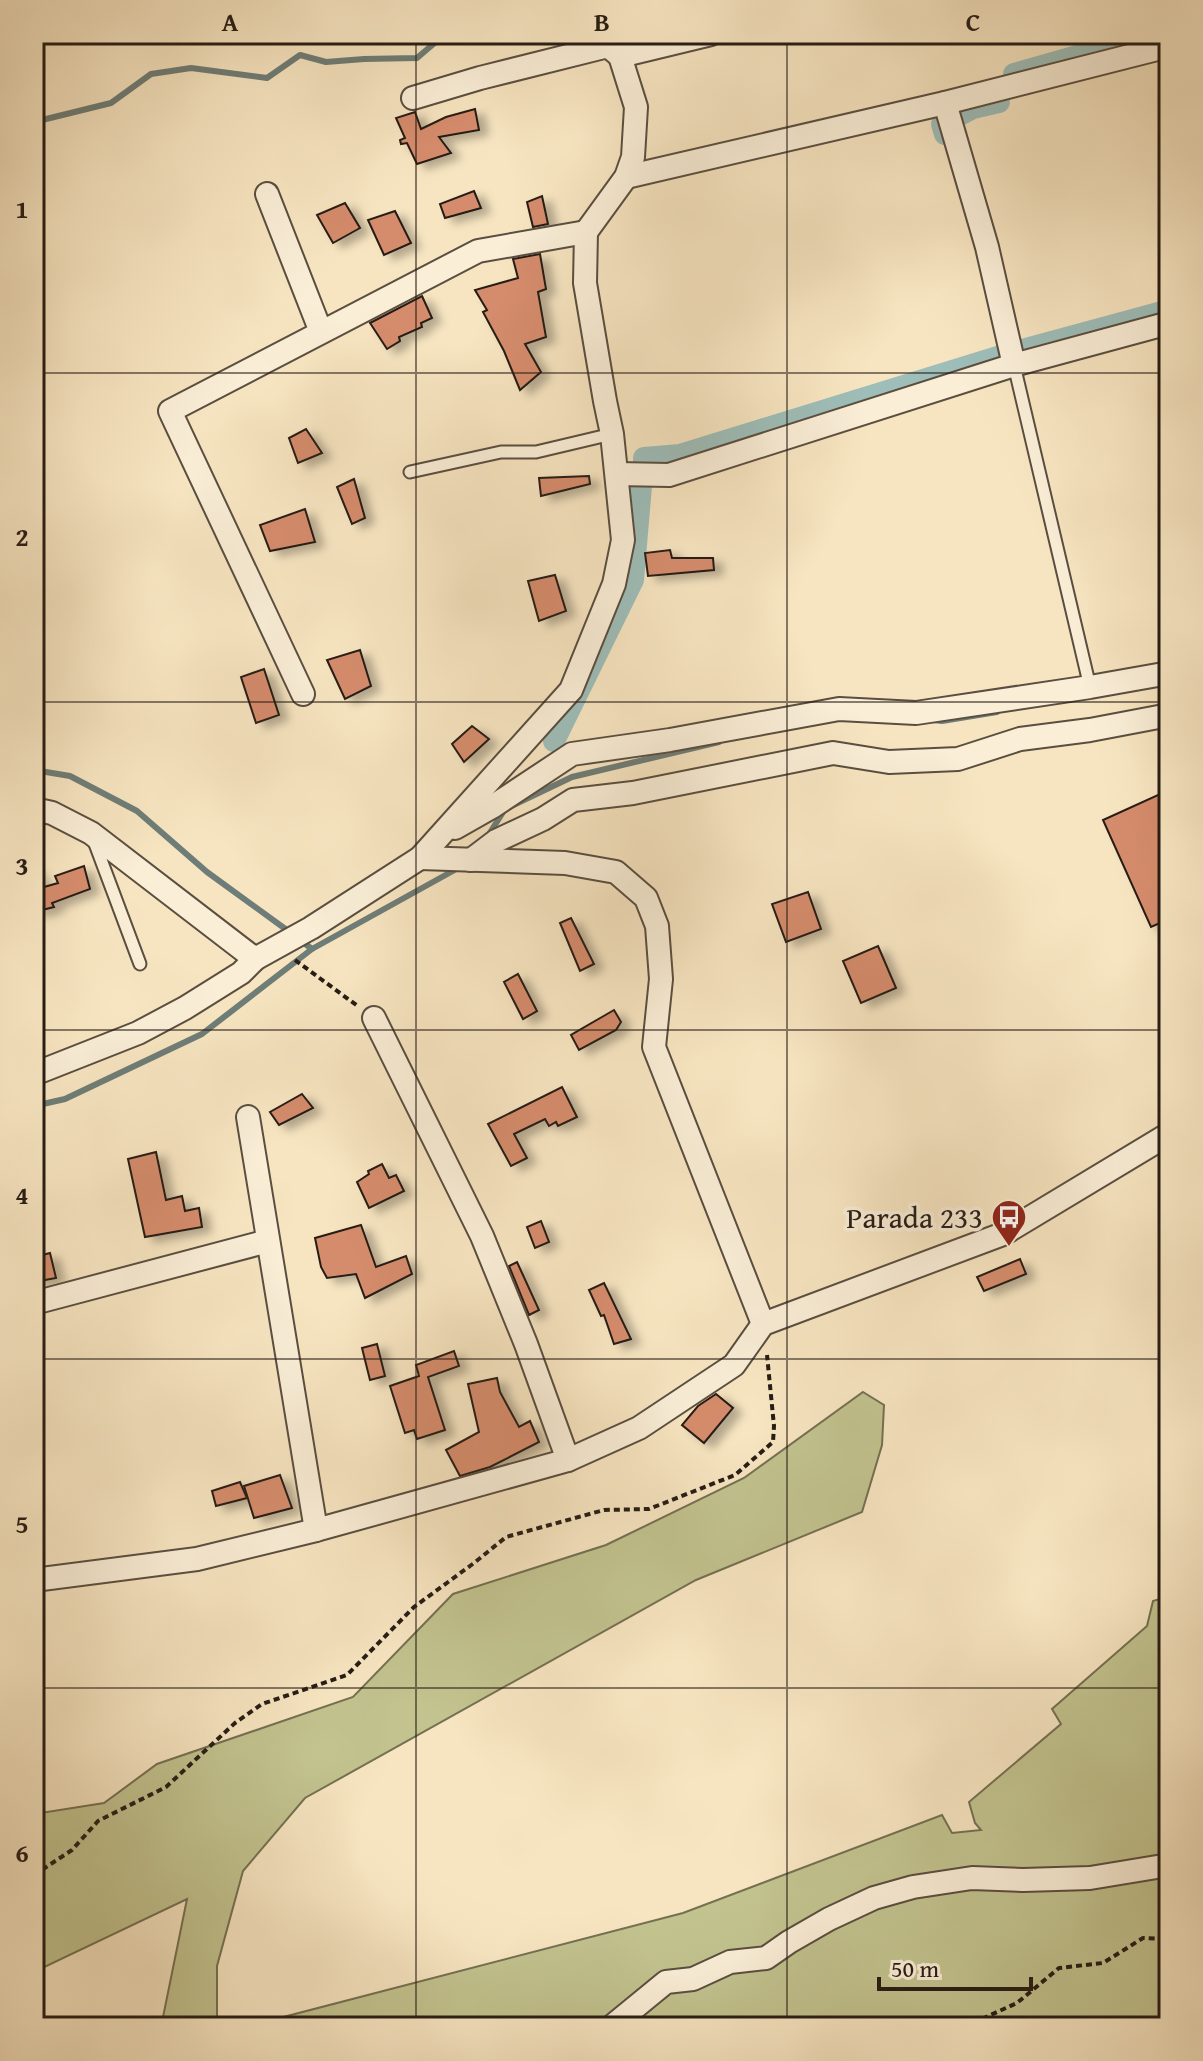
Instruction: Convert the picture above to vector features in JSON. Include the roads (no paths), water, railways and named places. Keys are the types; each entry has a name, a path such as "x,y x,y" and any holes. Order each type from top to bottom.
{"street":[{"path":"413,98 608,46 711,34"},
{"path":"34,1074 138,1033 241,973 255,959 311,928 420,858 571,690 614,584 623,540 612,434 585,283 586,232 626,177 633,157 636,107 622,45"},
{"path":"626,177 945,103 1169,46"},
{"path":"945,103 987,247 1014,365"},
{"path":"267,194 321,332"},
{"path":"303,694 170,411 478,251 586,232"},
{"path":"617,474 669,475 1014,365 1169,323"},
{"path":"440,836 492,807 572,754 670,740 839,709 916,713 1169,673"},
{"path":"471,860 496,841 543,819 573,800 633,793 833,753 889,762 958,759 1020,739 1169,715"},
{"path":"34,809 52,813 91,833 255,959"},
{"path":"420,858 565,863 616,872 646,898 657,926 661,979 654,1047 763,1324"},
{"path":"374,1018 482,1236 568,1460"},
{"path":"248,1117 316,1530"},
{"path":"34,1580 197,1559 316,1530 568,1460 639,1428 734,1365 763,1324 1003,1234 1169,1134"},
{"path":"34,1303 268,1241"},
{"path":"611,2027 666,1982 693,1979 730,1962 766,1958 829,1919 874,1898 913,1887 972,1878 1090,1878 1169,1865"}],"lane":[{"path":"1014,365 1090,687"},
{"path":"410,472 501,452 536,452 612,434"},
{"path":"91,833 140,964"}],"waterway":[{"path":"34,122 111,103 151,74 191,68 267,78 300,55 326,62 417,58 445,34"},
{"path":"1014,74 1154,34"},
{"path":"945,134 942,124 973,108 999,102"},
{"path":"644,463 644,458 680,455 1004,355 1169,310"},
{"path":"554,741 633,580 641,486"},
{"path":"933,720 997,712"},
{"path":"486,839 505,809 572,777 719,742"},
{"path":"34,770 70,776 137,811 207,872 291,933"},
{"path":"300,940 312,949 460,867"},
{"path":"34,1106 65,1099 202,1034 312,949"}],"place":[{"name":"Parada 233","path":"1009,1248"}]}
